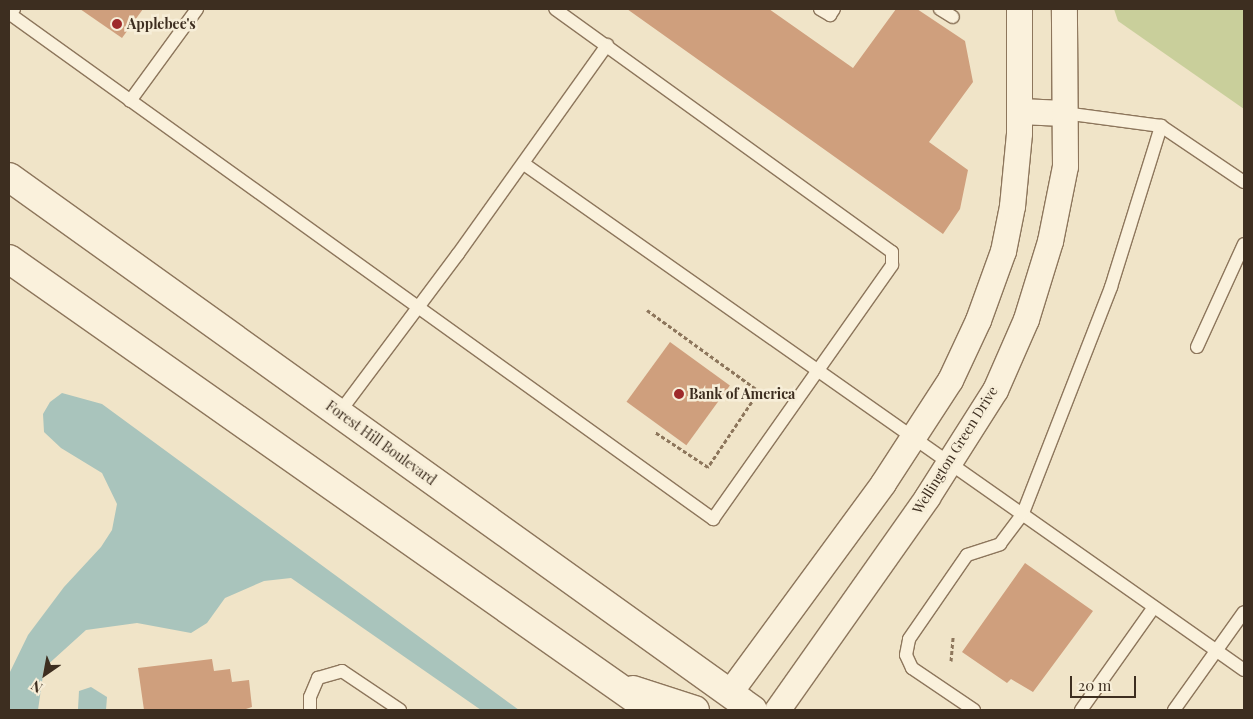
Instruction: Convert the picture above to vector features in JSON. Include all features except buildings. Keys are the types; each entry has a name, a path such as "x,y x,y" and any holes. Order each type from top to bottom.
{"main road":[{"name":"Forest Hill Boulevard","path":"9,176 753,710"},
{"path":"9,259 651,710"},
{"path":"615,684 694,710"}],"street":[{"path":"728,692 883,483 950,380 978,320 1002,251 1012,206 1019,111 1019,9"},
{"name":"Wellington Green Drive","path":"777,710 949,461 994,390 1026,319 1050,241 1065,166 1064,9"},
{"path":"1019,111 1064,112"}],"lane":[{"path":"14,9 10,14 713,519 892,265 892,252 608,45 555,9"},
{"path":"130,101 197,9"},
{"path":"820,9 830,15 834,9"},
{"path":"940,9 952,17"},
{"path":"339,413 524,164 608,45"},
{"path":"1064,112 1161,126 1244,182"},
{"path":"974,710 912,668 906,655 909,639 967,555 1000,544 1022,513 1111,287 1161,126"},
{"path":"524,164 1244,670"},
{"path":"1197,347 1244,244"},
{"path":"1081,710 1154,607"},
{"path":"1174,710 1244,612"},
{"path":"310,710 311,692 318,678 342,671 400,710"}],"path":[{"path":"647,310 759,391 708,466 655,432"},
{"path":"951,661 952,636"}],"green space":[{"path":"1114,9 1244,9 1244,109 1118,21"}],"water":[{"path":"62,393 102,404 519,710 481,710 291,578 264,581 225,598 207,623 191,633 137,623 86,630 44,668 38,710 9,710 9,674 28,635 64,587 101,547 112,530 117,504 102,473 61,448 44,432 43,414 50,402"},
{"path":"91,687 107,697 106,710 78,709 79,691"}],"place":[{"name":"Applebee's","path":"117,24"},
{"name":"Bank of America","path":"679,394"}]}
